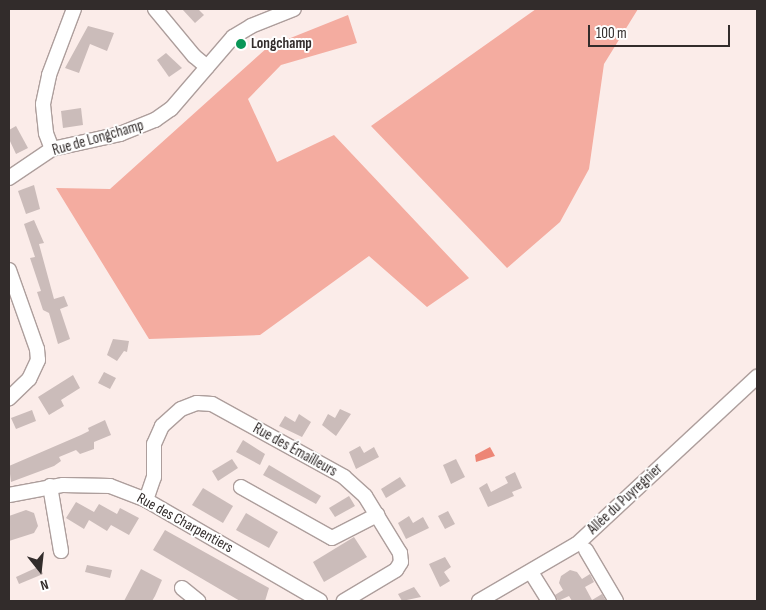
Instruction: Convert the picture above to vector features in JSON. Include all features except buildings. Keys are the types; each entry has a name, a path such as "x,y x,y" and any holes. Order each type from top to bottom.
{"street":[{"path":"52,150 44,119 44,98 49,75 74,9"},
{"path":"155,9 194,56 207,67"},
{"name":"Rue de Longchamp","path":"9,178 52,150 120,134 155,120 172,109 233,37 251,26 294,9"},
{"path":"9,270 37,349 38,360 29,379 9,398"},
{"name":"Allée du Puyregnier","path":"478,601 576,544 757,377"},
{"name":"Rue des Émailleurs","path":"146,500 154,478 154,444 162,426 181,409 197,403 212,404 344,477 365,496 400,553 400,562 396,570 344,601"},
{"path":"50,486 61,551"},
{"name":"Rue des Charpentiers","path":"9,495 50,486 110,486 146,500 320,601"},
{"path":"241,487 332,538 377,515"},
{"path":"586,550 616,601"},
{"path":"534,577 549,601"},
{"path":"182,588 198,601"}],"shaded area":[{"path":"536,9 638,9 604,64 589,169 560,222 507,268 371,126"},
{"path":"348,15 357,43 281,65 248,99 277,162 334,135 469,278 427,307 369,256 260,335 149,339 56,188 110,189 268,47"},
{"path":"490,447 495,456 476,462 475,455"}],"place":[{"name":"Longchamp","path":"241,44"}]}
